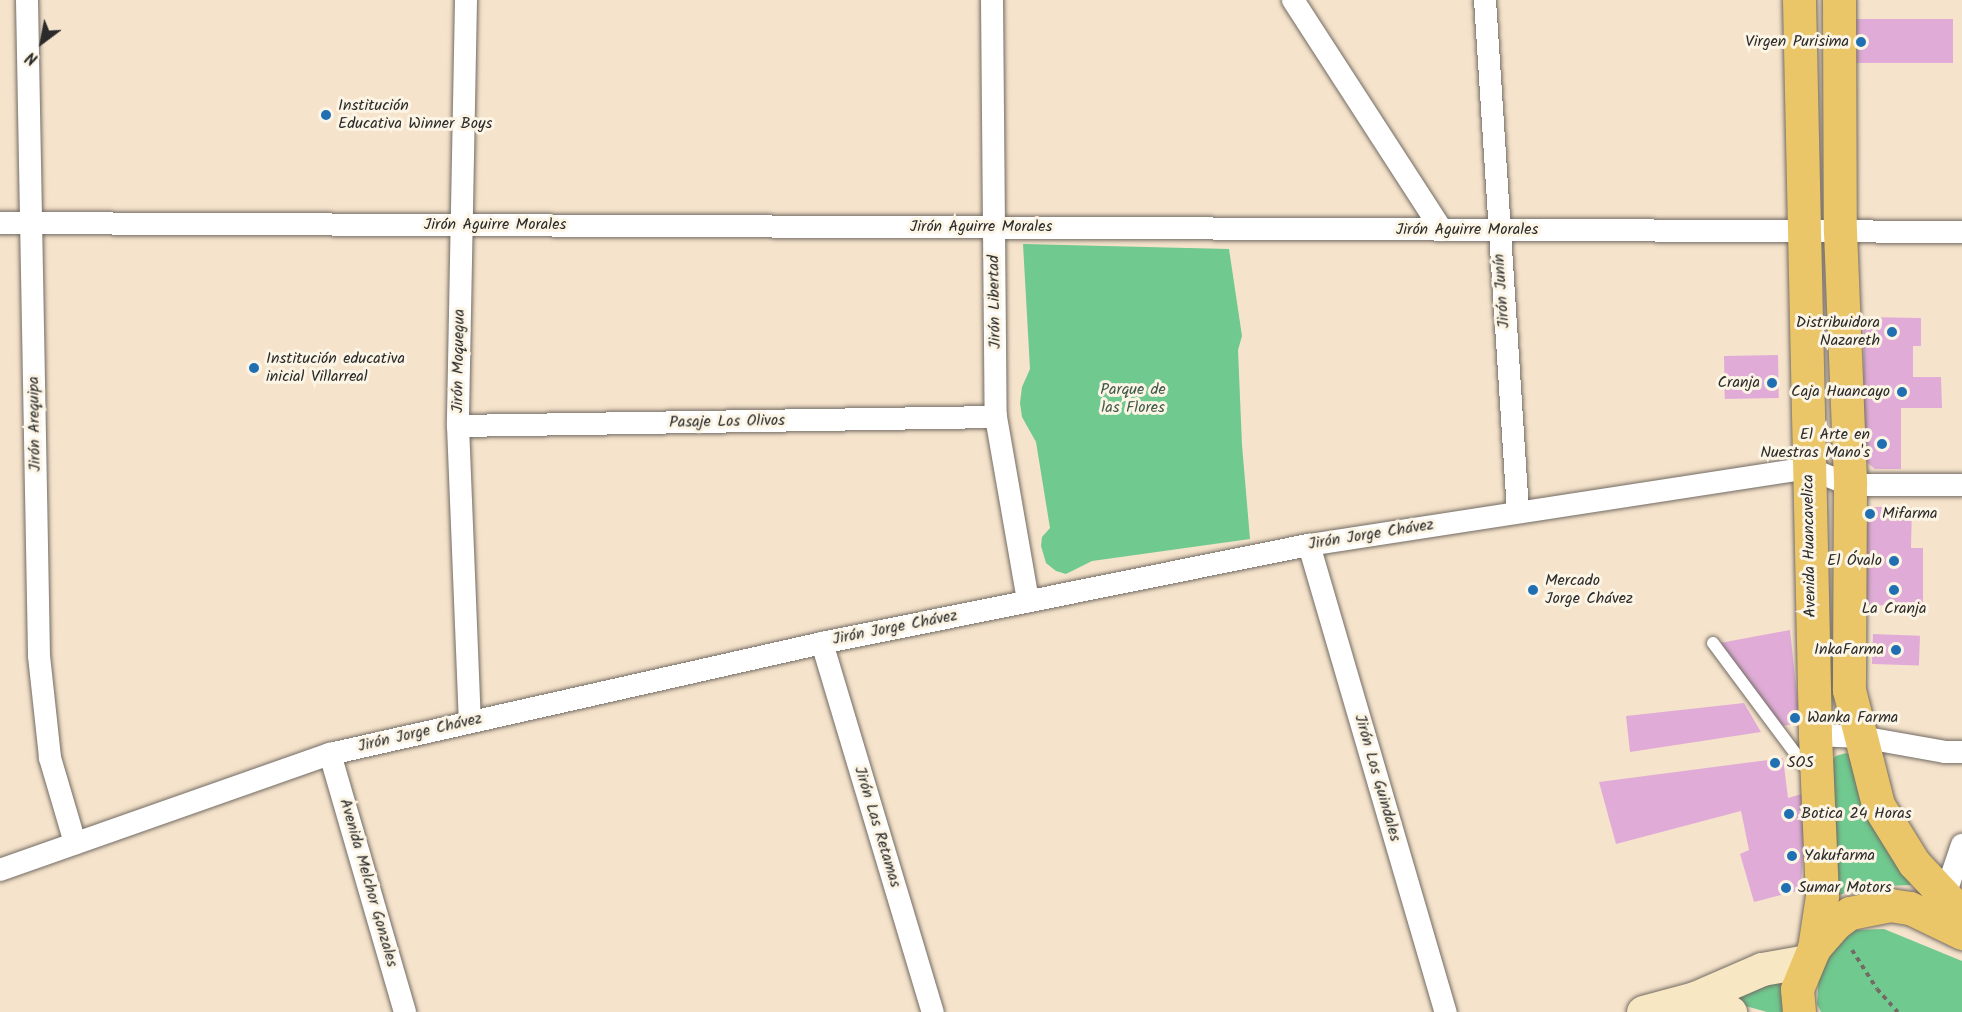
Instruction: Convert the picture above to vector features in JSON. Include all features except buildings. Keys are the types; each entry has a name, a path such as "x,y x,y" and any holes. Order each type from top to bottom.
{"highway":[{"name":"Avenida Huancavelica","path":"1799,0 1815,735 1819,785 1822,896 1811,954"},
{"path":"1839,0 1840,231 1850,485 1849,690 1878,805 1914,863 1954,904"},
{"path":"1799,1012 1797,989 1811,954 1836,923 1850,913 1890,905 1910,908 1962,933"}],"street":[{"name":"Jirón Arequipa","path":"27,0 39,656 50,758 75,843"},
{"name":"Jirón Moquegua","path":"466,0 458,426 470,722"},
{"name":"Jirón Libertad","path":"992,0 996,417 1028,602"},
{"path":"1293,0 1442,230"},
{"name":"Jirón Junín","path":"1485,0 1498,230 1518,511"},
{"name":"Jirón Aguirre Morales","path":"0,223 1962,232"},
{"name":"Pasaje Los Olivos","path":"458,426 996,417"},
{"path":"1809,468 1850,485 1962,485"},
{"name":"Jirón Jorge Chávez","path":"0,870 330,754 822,643 1309,545 1809,468"},
{"name":"Jirón Los Guindales","path":"1309,545 1446,1012"},
{"name":"Jirón Las Retamas","path":"822,643 933,1012"},
{"path":"1815,735 1861,737 1945,752 1962,752"},
{"name":"Avenida Melchor Gonzales","path":"330,754 405,1012"},
{"path":"1954,904 1962,845"},
{"path":"1643,1012 1695,998 1762,969 1811,954"},
{"path":"1695,998 1730,1012"}],"lane":[{"path":"1713,643 1819,785"}],"path":[{"path":"1836,923 1877,989 1898,1012"}],"green space":[{"name":"Parque de las Flores","path":"1023,244 1229,249 1242,336 1238,350 1242,445 1250,539 1092,561 1066,574 1056,571 1046,563 1041,546 1042,537 1050,528 1036,442 1022,417 1020,403 1022,387 1030,369"},
{"path":"1846,753 1853,756 1911,885 1858,887 1831,899 1830,762 1836,756"},
{"path":"1884,929 1962,961 1962,1012 1821,1012 1817,1004 1819,974 1836,947 1855,930"},
{"path":"1783,972 1785,1012 1767,1012 1742,1005 1729,990"}],"place":[{"name":"Virgen Purisima","path":"1861,42"},
{"name":"Institución Educativa Winner Boys","path":"326,115"},
{"name":"Distribuidora Nazareth","path":"1892,332"},
{"name":"Institución educativa inicial Villarreal","path":"254,368"},
{"name":"Cranja","path":"1772,383"},
{"name":"Caja Huancayo","path":"1902,392"},
{"name":"El Arte en Nuestras Mano's","path":"1882,444"},
{"name":"Mifarma","path":"1870,514"},
{"name":"El Óvalo","path":"1894,561"},
{"name":"Mercado Jorge Chávez","path":"1533,590"},
{"name":"La Cranja","path":"1894,590"},
{"name":"InkaFarma","path":"1896,650"},
{"name":"Wanka Farma","path":"1795,718"},
{"name":"SOS","path":"1775,763"},
{"name":"Botica 24 Horas","path":"1789,814"},
{"name":"Yakufarma","path":"1792,856"},
{"name":"Sumar Motors","path":"1786,888"}]}
